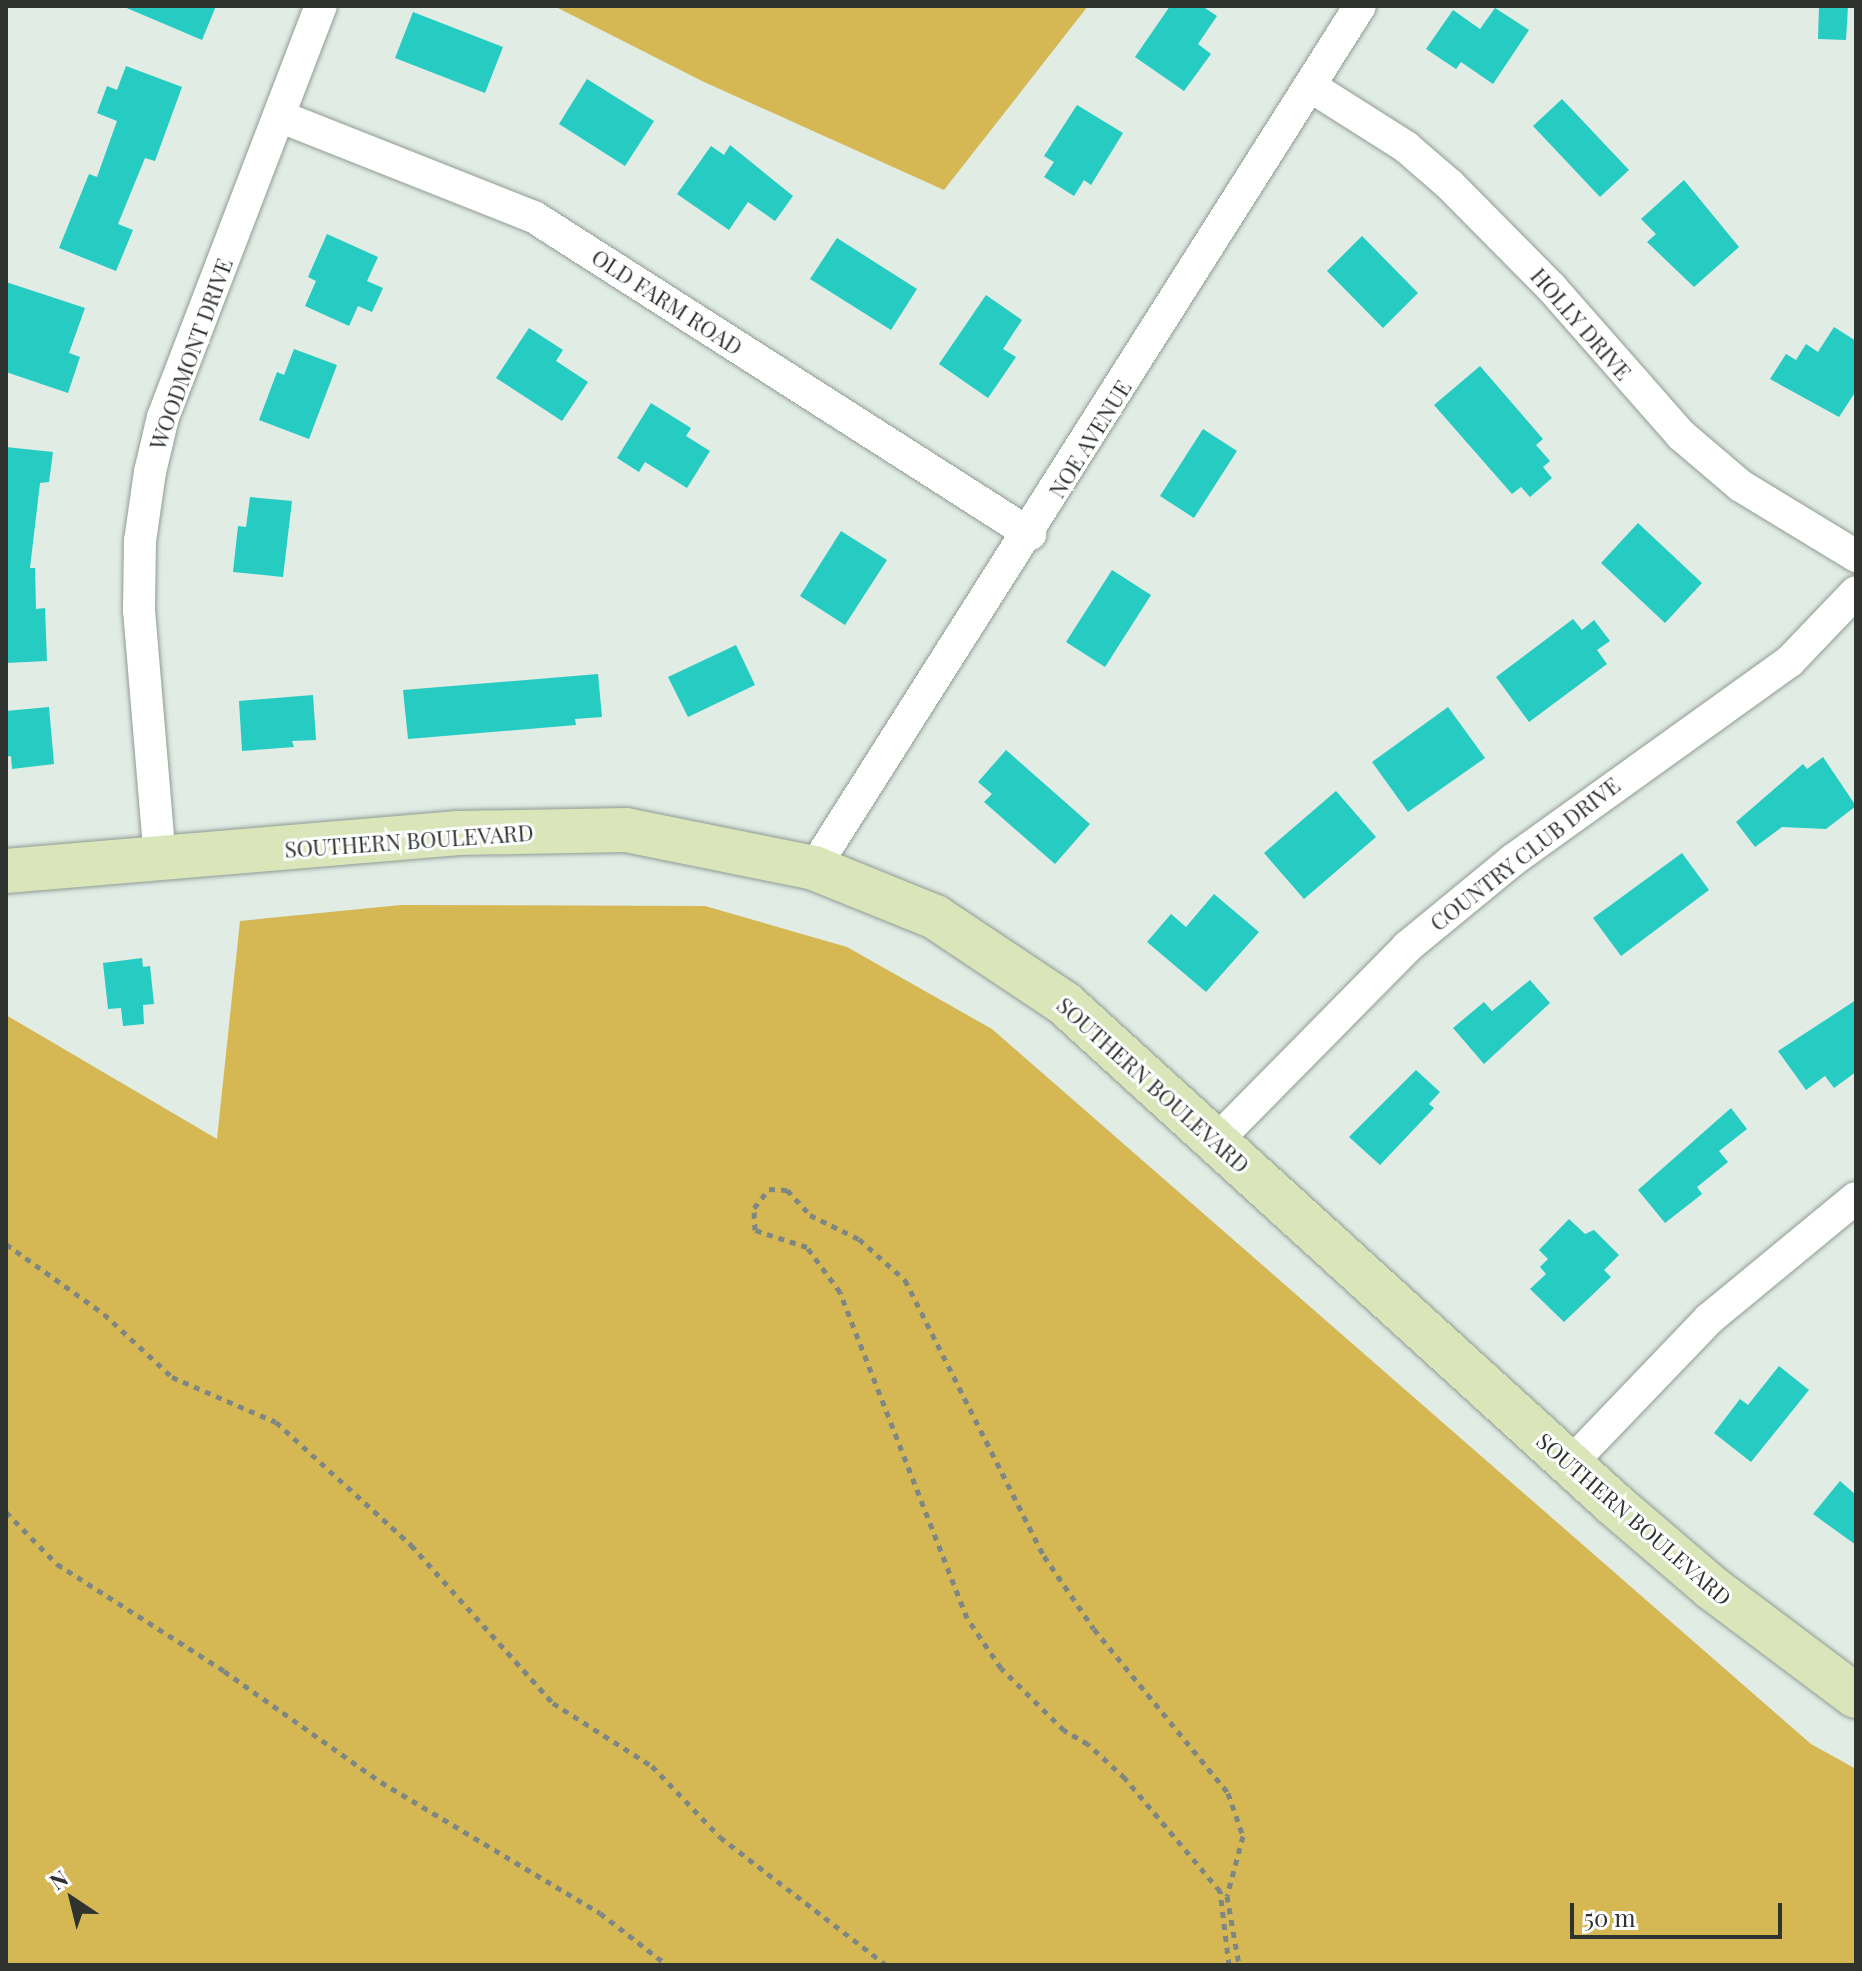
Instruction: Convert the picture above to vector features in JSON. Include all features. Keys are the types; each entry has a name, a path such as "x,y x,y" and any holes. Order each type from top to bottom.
{"main road":[{"name":"SOUTHERN BOULEVARD","path":"6,871 458,833 626,830 814,868 935,917 1064,1003 1570,1464 1712,1588 1856,1696"}],"street":[{"name":"WOODMONT DRIVE","path":"160,860 139,610 140,541 150,472 163,417 321,6"},
{"name":"NOE AVENUE","path":"814,868 1030,534 1360,6"},
{"name":"HOLLY DRIVE","path":"1310,86 1406,147 1450,185 1551,287 1681,435 1741,486 1856,556"},
{"name":"OLD FARM ROAD","path":"279,116 534,217 1030,534"},
{"name":"COUNTRY CLUB DRIVE","path":"1216,1141 1407,947 1525,851 1790,661 1856,592"},
{"path":"1570,1464 1709,1319 1856,1198"}],"path":[{"path":"1229,1965 1220,1891 1125,1778 1088,1744 1064,1730 1001,1668 967,1618 840,1292 807,1247 755,1230 754,1208 769,1189 787,1190 810,1215 859,1239 905,1280 1044,1556 1094,1629 1228,1793 1243,1836 1227,1896 1239,1965"},
{"path":"6,1244 104,1314 172,1377 276,1422 411,1545 553,1703 652,1766 720,1837 886,1965"},
{"path":"6,1512 57,1564 224,1671 381,1782 600,1913 667,1965"}],"shaded area":[{"path":"554,6 1088,6 944,190 704,82"},
{"path":"401,905 705,906 847,947 992,1029 1811,1744 1856,1769 1856,1965 6,1965 6,1015 217,1139 240,921"}],"building":[{"path":"122,6 216,6 202,40"},
{"path":"1170,6 1202,6 1217,16 1198,44 1211,54 1184,91 1135,57"},
{"path":"1819,6 1848,6 1846,40 1818,39"},
{"path":"1495,8 1529,30 1493,84 1461,62 1456,69 1426,49 1453,10 1480,29"},
{"path":"413,12 503,47 485,93 395,58"},
{"path":"126,66 182,87 155,161 145,158 118,224 133,230 116,271 59,248 89,174 97,177 117,121 97,113 107,86 117,90"},
{"path":"587,79 654,121 625,166 559,124"},
{"path":"1562,99 1629,170 1600,197 1533,126"},
{"path":"1077,105 1123,133 1091,185 1084,180 1074,196 1044,177 1054,162 1044,156"},
{"path":"730,145 793,196 775,221 748,202 729,230 677,194 711,146 724,155"},
{"path":"1684,180 1739,247 1694,287 1647,242 1656,234 1641,219"},
{"path":"327,234 378,257 367,281 383,288 372,312 358,306 349,326 305,306 316,281 308,277"},
{"path":"1362,236 1418,293 1383,328 1327,271"},
{"path":"837,238 917,289 891,330 810,279"},
{"path":"6,282 85,308 69,353 80,357 68,393 6,372"},
{"path":"986,295 1022,320 1003,349 1016,357 988,398 939,364"},
{"path":"1834,327 1856,341 1856,391 1839,417 1770,379 1786,354 1796,360 1806,344 1818,352"},
{"path":"529,328 563,350 556,361 588,382 562,421 496,378"},
{"path":"294,349 337,365 309,439 259,420 277,372 284,375"},
{"path":"1480,366 1543,439 1536,445 1550,461 1543,467 1552,478 1530,497 1521,487 1512,494 1434,405"},
{"path":"651,403 691,428 686,436 710,451 687,488 645,462 639,472 617,458"},
{"path":"1203,429 1237,451 1194,518 1160,496"},
{"path":"6,447 53,452 49,482 40,483 30,568 35,568 36,609 45,608 47,661 6,663"},
{"path":"250,497 292,501 283,577 233,572 238,526 246,527"},
{"path":"1638,523 1702,583 1665,623 1601,563"},
{"path":"841,531 887,560 845,625 800,596"},
{"path":"1112,570 1151,595 1105,667 1066,642"},
{"path":"1573,619 1582,630 1594,620 1610,641 1597,650 1607,664 1529,722 1496,677"},
{"path":"736,645 755,685 688,717 668,677"},
{"path":"598,674 602,717 575,719 576,725 408,739 403,690"},
{"path":"313,695 316,740 292,741 294,747 242,751 239,701"},
{"path":"49,707 54,764 12,769 11,756 6,757 6,711"},
{"path":"1448,707 1485,758 1408,812 1372,762"},
{"path":"1006,750 1090,824 1055,864 984,802 992,794 978,782"},
{"path":"1823,757 1856,806 1826,829 1782,827 1755,847 1736,822 1803,764 1807,769"},
{"path":"1336,791 1376,837 1304,899 1264,853"},
{"path":"1682,853 1709,890 1621,956 1593,918"},
{"path":"1214,894 1259,932 1206,992 1147,942 1171,914 1186,927"},
{"path":"142,958 143,967 150,966 154,1004 143,1005 144,1024 123,1026 121,1008 108,1009 103,963"},
{"path":"1530,980 1550,1003 1484,1064 1453,1028 1484,1002 1492,1011"},
{"path":"1856,1000 1856,1072 1834,1088 1825,1076 1806,1090 1778,1051"},
{"path":"1416,1070 1440,1092 1429,1104 1434,1108 1380,1165 1349,1137"},
{"path":"1731,1108 1747,1129 1719,1151 1728,1162 1697,1187 1702,1194 1665,1223 1638,1190"},
{"path":"1569,1219 1585,1234 1594,1230 1619,1255 1604,1270 1611,1277 1564,1322 1530,1289 1546,1274 1540,1267 1548,1259 1539,1250"},
{"path":"1779,1366 1809,1390 1751,1462 1714,1433 1740,1399 1748,1405"},
{"path":"1840,1481 1856,1495 1856,1545 1813,1514"}]}
